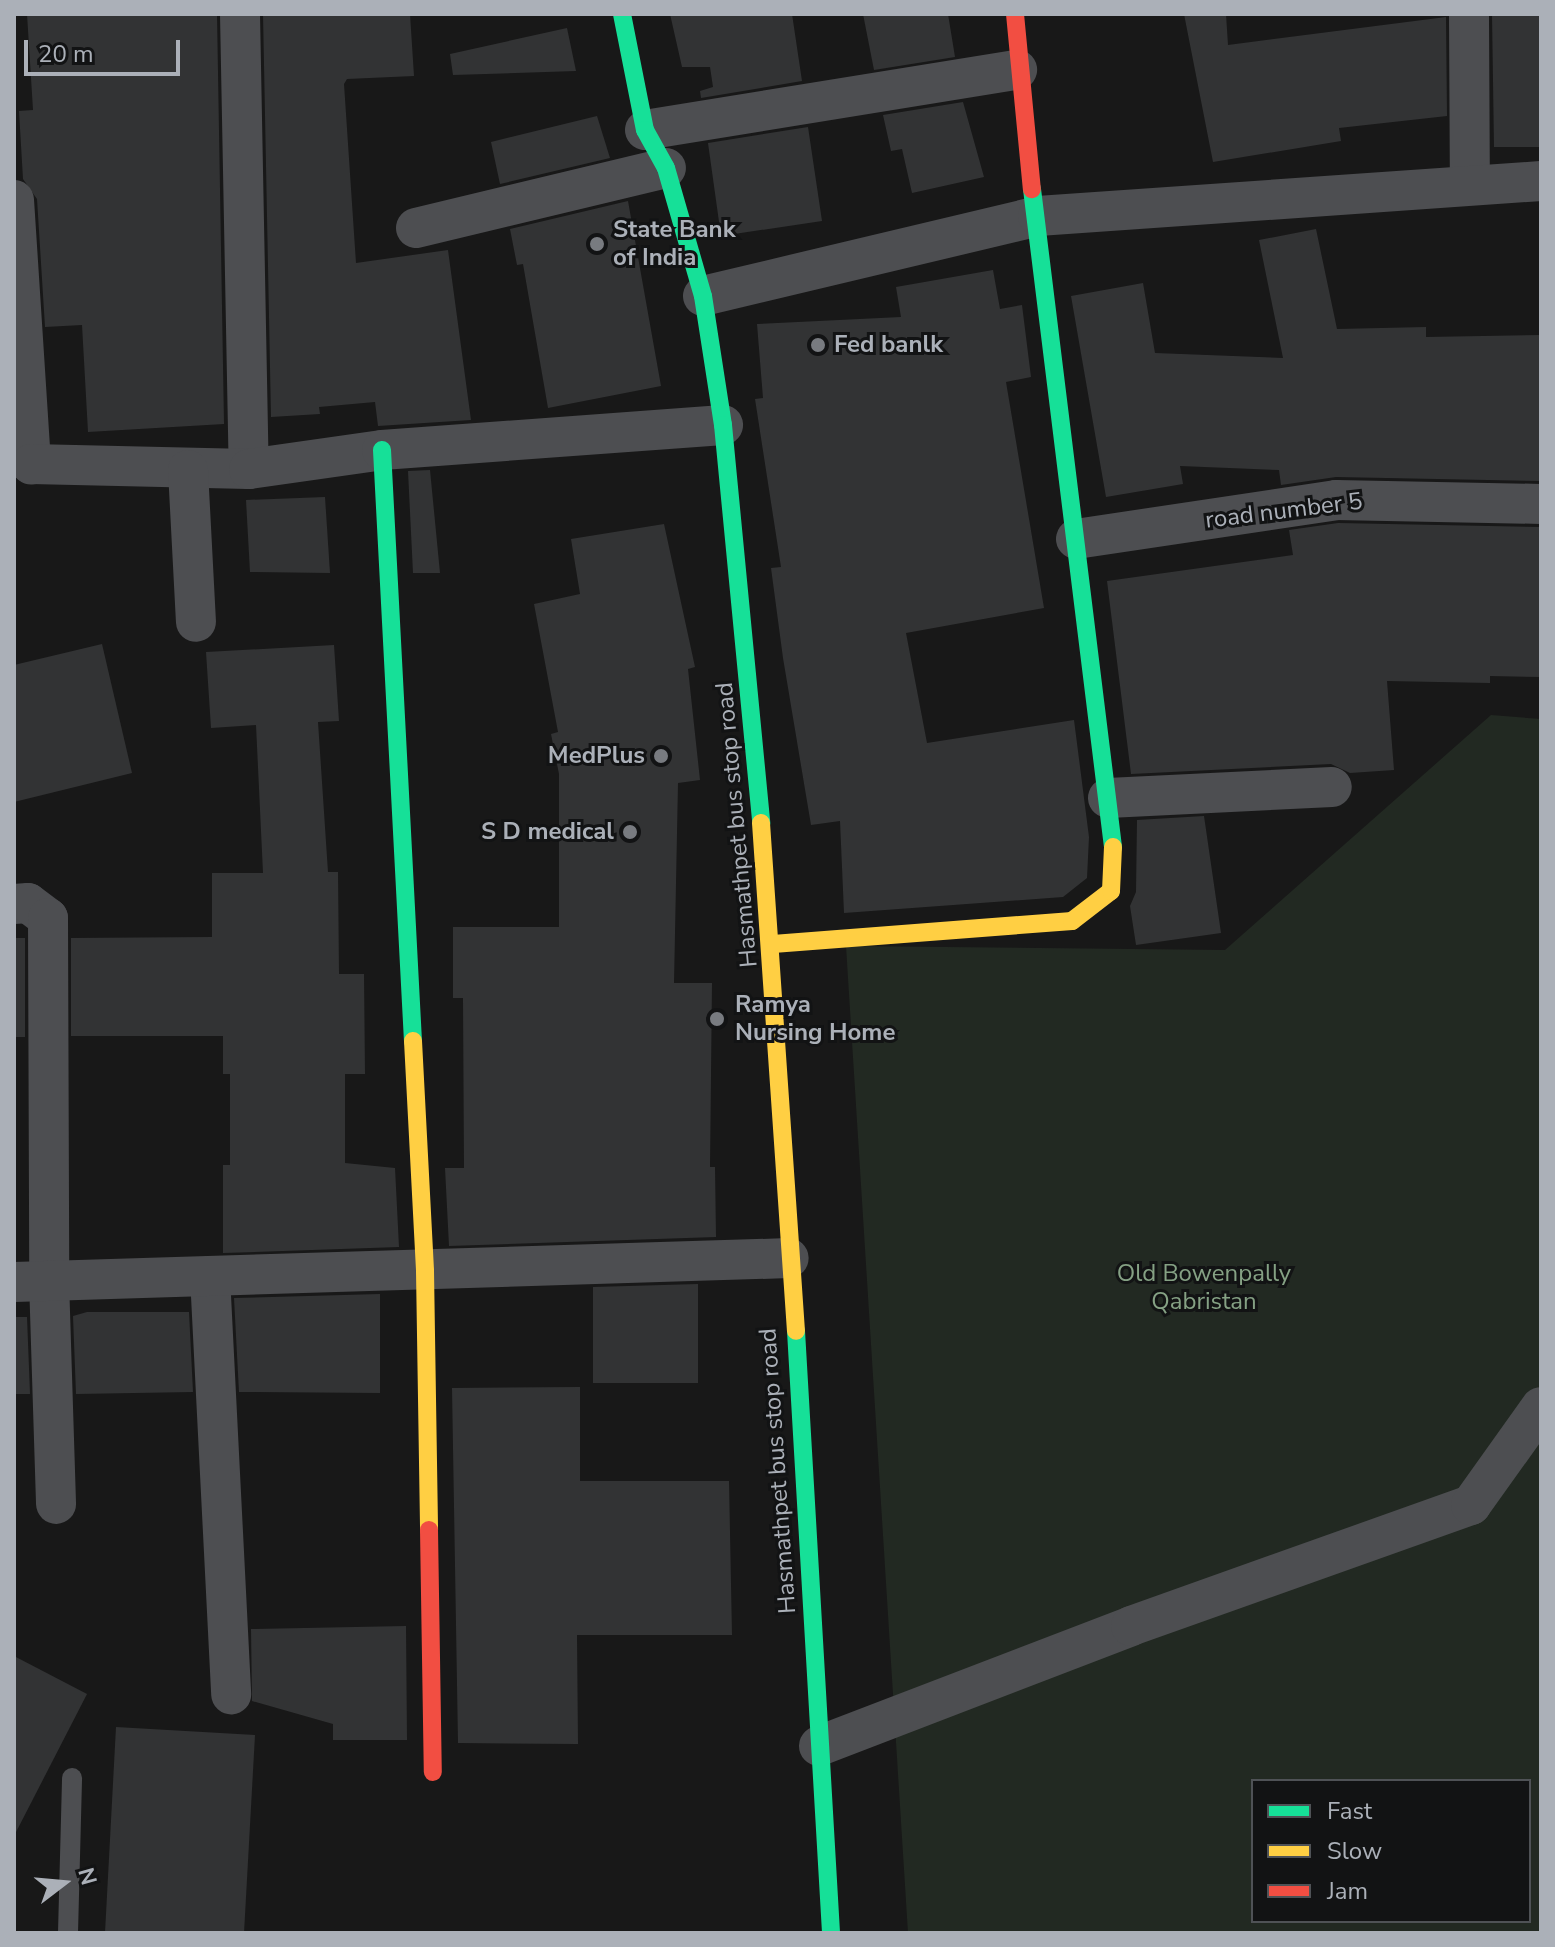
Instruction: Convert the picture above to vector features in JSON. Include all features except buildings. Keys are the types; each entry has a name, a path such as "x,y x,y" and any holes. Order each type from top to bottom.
{"street":[{"path":"240,14 249,469"},
{"name":"Hasmathpet bus stop road","path":"622,14 645,130 666,168 703,296 723,425 773,944 789,1258 831,1933"},
{"path":"773,944 1072,921 1111,891 1114,836 1038,216 1017,70 1015,14"},
{"path":"1469,14 1470,185"},
{"path":"645,130 1017,70"},
{"path":"416,228 666,168"},
{"path":"703,296 1038,216 1541,181"},
{"path":"14,200 21,386 31,464 249,469 382,450 723,425"},
{"path":"382,450 425,1271 433,1772"},
{"path":"188,470 196,622"},
{"name":"road number 5","path":"1076,539 1336,500 1541,504"},
{"path":"1108,798 1332,787"},
{"path":"14,904 28,903 48,918 31,1281 56,1504"},
{"path":"31,1281 789,1258"},
{"path":"210,1276 231,1694"},
{"path":"819,1746 1131,1626 1471,1505 1541,1407"}],"lane":[{"path":"68,1933 72,1778"}],"green space":[{"name":"Old Bowenpally Qabristan","path":"1491,715 1541,719 1541,1933 908,1933 846,946 1225,950"}],"traffic: fast":[{"path":"622,14 645,130 666,168 703,296 723,425 761,823"},
{"path":"1032,189 1113,847"},
{"path":"382,450 413,1041"},
{"path":"796,1331 831,1933"}],"traffic: slow":[{"path":"761,823 796,1331"},
{"path":"773,944 1072,921 1111,891 1113,847"},
{"path":"413,1041 425,1271 429,1530"}],"traffic: jam":[{"path":"1015,14 1032,189"},
{"path":"429,1530 433,1772"}],"place":[{"name":"State Bank of India","path":"597,244"},
{"name":"Fed banlk","path":"818,345"},
{"name":"MedPlus","path":"661,756"},
{"name":"S D medical","path":"630,832"},
{"name":"Ramya Nursing Home","path":"717,1019"}]}
